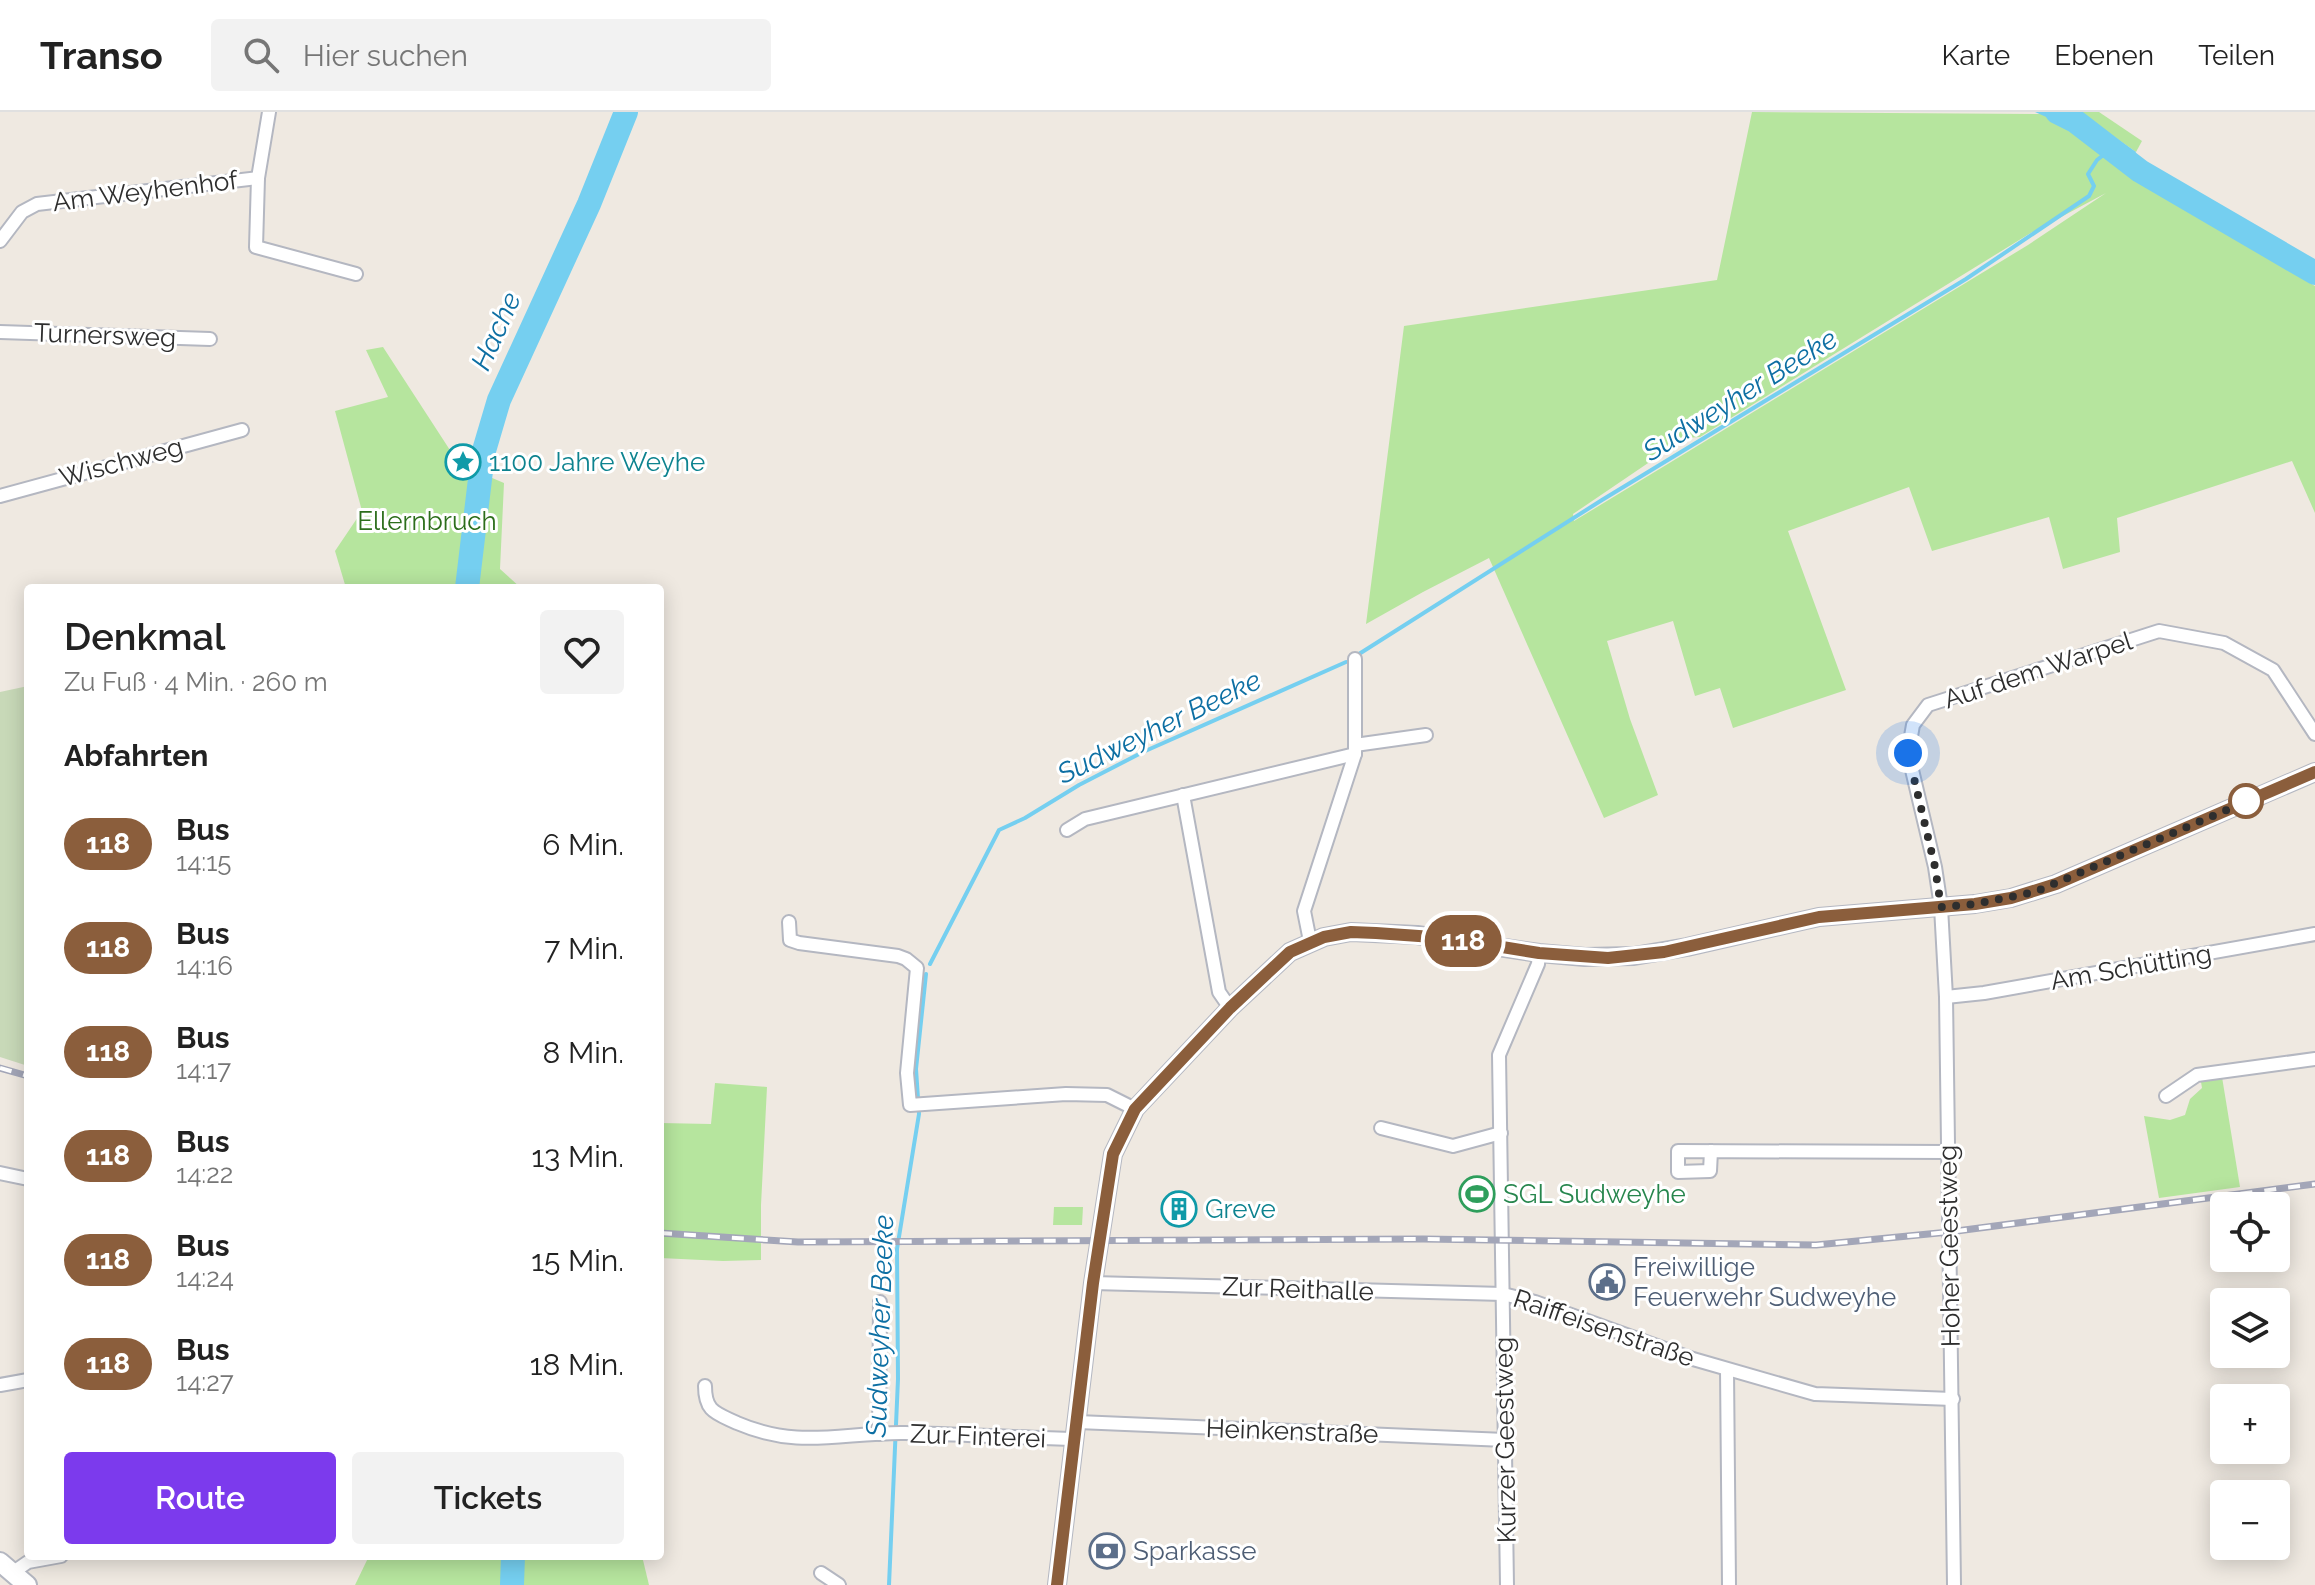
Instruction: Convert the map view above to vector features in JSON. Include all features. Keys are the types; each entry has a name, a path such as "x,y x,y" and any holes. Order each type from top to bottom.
{"street":[{"path":"269,112 258,178 256,247 356,274"},
{"name":"Am Weyhenhof","path":"0,241 22,212 37,204 258,178"},
{"name":"Turnersweg","path":"0,332 210,339"},
{"name":"Wischweg","path":"0,496 242,430"},
{"name":"Auf dem Warpel","path":"1941,907 1935,867 1908,753 1913,725 1928,705 2159,631 2224,643 2273,670 2315,734"},
{"path":"1310,941 1304,911 1355,749 1355,659"},
{"path":"1067,830 1085,819 1355,749 1426,735"},
{"path":"1057,1585 1093,1283 1113,1154 1135,1109 1230,1008 1290,952 1310,941 1351,932 1417,935 1539,953 1608,958 1687,947 1819,917 1975,904 2035,892 2315,772"},
{"path":"1183,795 1219,992 1230,1008"},
{"name":"Hoher Geestweg","path":"1941,907 1946,997 1954,1585"},
{"path":"789,922 790,940 898,956 917,968 907,1073 910,1105 1066,1094 1107,1095 1135,1109"},
{"name":"Am Schütting","path":"1946,997 1984,993 2315,934"},
{"name":"Raiffeisenstraße","path":"1539,953 1538,964 1499,1055 1503,1294 1727,1370 1815,1394 1953,1399"},
{"path":"2166,1096 2197,1075 2315,1059"},
{"path":"1381,1128 1453,1146 1501,1133"},
{"path":"1711,1151 1948,1152"},
{"path":"0,1173 24,1178"},
{"name":"Zur Reithalle","path":"1093,1283 1503,1294"},
{"name":"Kurzer Geestweg","path":"1503,1294 1507,1585"},
{"path":"879,1434 880,1302"},
{"path":"1727,1370 1729,1585"},
{"path":"0,1385 24,1381"},
{"name":"Zur Finterei","path":"705,1386 705,1398 712,1412 753,1429 788,1438 1077,1430"},
{"name":"Heinkenstraße","path":"1077,1430 1505,1440"},
{"path":"13,1573 28,1562 39,1560"},
{"path":"821,1573 839,1585"}],"green space":[{"path":"1752,112 2042,114 2062,124 2126,170 2315,286 2315,513 2292,461 2117,518 2120,552 2063,569 2049,517 1932,551 1909,487 1788,531 1846,690 1733,728 1720,688 1695,696 1673,621 1607,641 1630,719 1658,795 1604,818 1489,558 1366,624 1404,326 1717,280","holes":["2106,193 2028,245 1574,521 1573,514 1685,438 1700,437 2029,234"]},
{"path":"2079,112 2099,112 2142,141 2136,152"},
{"name":"Ellernbruch","path":"383,347 459,464 504,483 500,569 517,584 345,584 335,551 362,511 335,411 388,397 366,350"},
{"path":"24,687 24,1065 0,1057 0,692"},
{"path":"2222,1077 2240,1187 2159,1198 2144,1116 2170,1120 2185,1115 2190,1099 2202,1088 2201,1082"},
{"path":"715,1083 767,1087 761,1260 664,1258 664,1123 711,1124"},
{"path":"1054,1207 1083,1207 1082,1225 1053,1225"},
{"path":"367,1560 643,1560 649,1585 355,1585"}],"water":[{"path":"2035,112 2079,112 2136,152 2126,170 2062,124"}],"waterway":[{"name":"Hache","path":"467,584 483,454 499,400 589,204 626,112"},
{"path":"2057,112 2075,121 2140,171 2315,273"},
{"name":"Sudweyher Beeke","path":"1359,654 1602,500 1966,279 2089,196 2094,186 2088,174 2106,153"},
{"name":"Sudweyher Beeke","path":"930,964 999,830 1143,752 1346,662"},
{"name":"Sudweyher Beeke","path":"889,1585 898,1379 897,1249 919,1114 916,1069 926,974"},
{"name":"Hache","path":"512,1585 513,1560"}],"railway":[{"path":"0,1068 24,1075"},
{"path":"664,1233 798,1242 1423,1239 1816,1245 1949,1232 2315,1184"}],"bus line":[{"name":"118","path":"1057,1585 1093,1283 1113,1154 1135,1109 1255,982 1290,952 1310,941 1351,932 1447,938 1539,953 1608,958 1664,952 1819,917 1906,911 2011,898 2056,884 2315,772"}],"place":[{"name":"1100 Jahre Weyhe","path":"463,462"},
{"name":"SGL Sudweyhe","path":"1477,1194"},
{"name":"Greve","path":"1179,1209"},
{"name":"Freiwillige Feuerwehr Sudweyhe","path":"1607,1282"},
{"name":"Sparkasse","path":"1107,1551"}],"route":[{"path":"1908,753 1935,867 1941,907 2035,892 2257,797 2246,801"}]}
